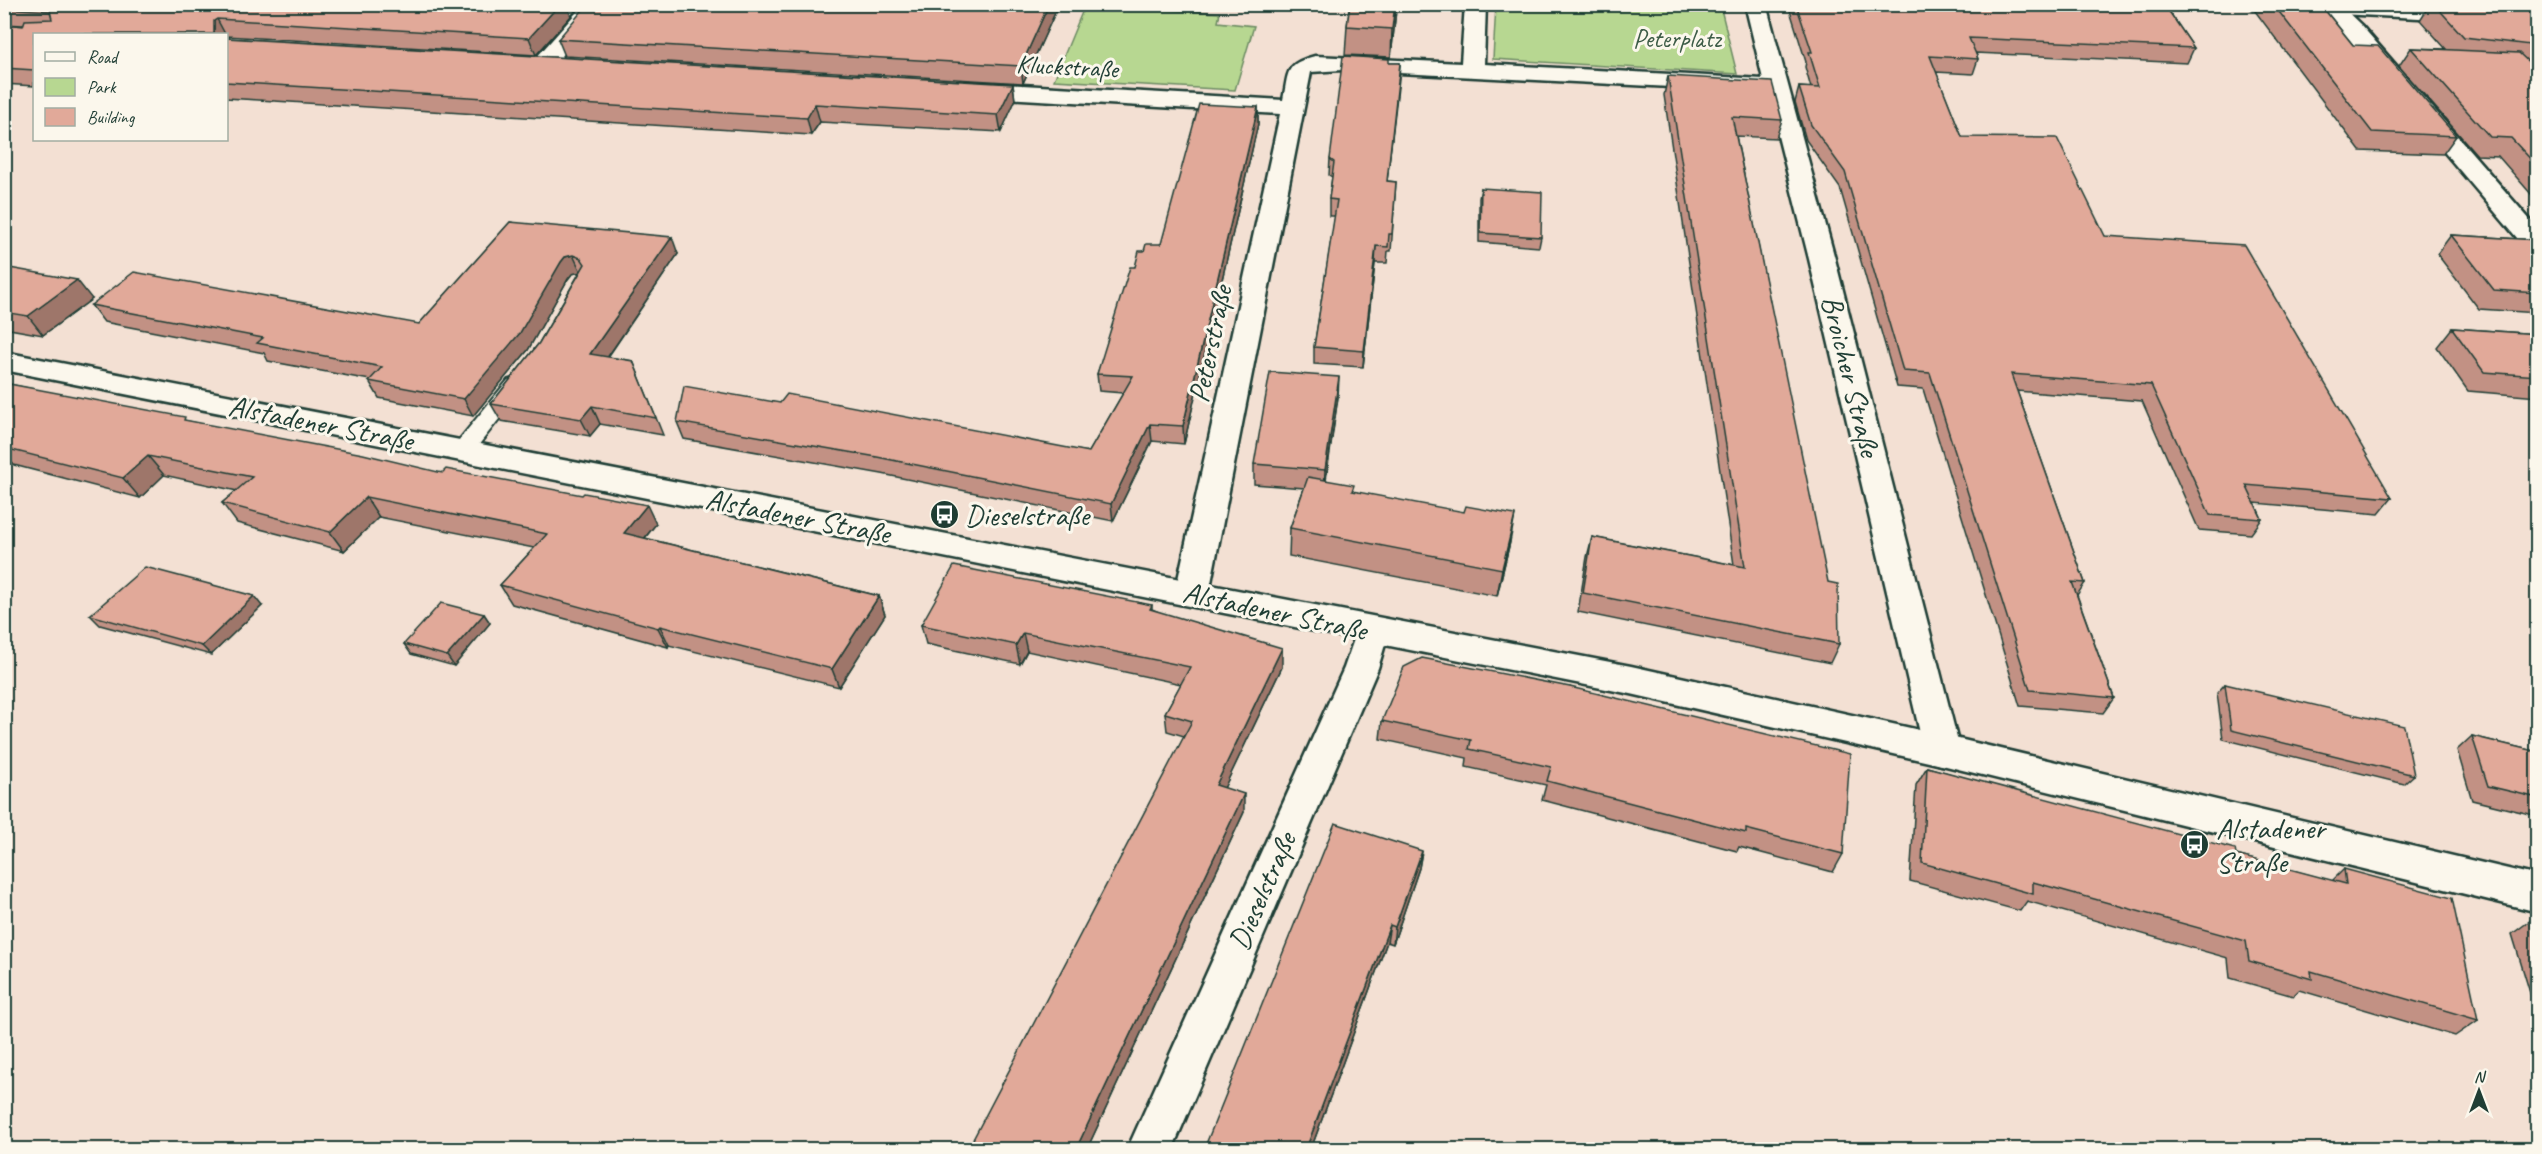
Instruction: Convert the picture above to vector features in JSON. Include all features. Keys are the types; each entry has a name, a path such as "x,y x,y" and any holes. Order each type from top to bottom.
{"street":[{"path":"543,64 596,4"},
{"path":"1472,70 1476,4"},
{"name":"Broicher Straße","path":"1755,4 1822,260 1942,750"},
{"path":"2259,4 2538,18"},
{"path":"2328,6 2353,30 2538,246"},
{"path":"1293,108 1301,68 1307,64 1324,62 1775,86"},
{"path":"520,63 566,65"},
{"name":"Kluckstraße","path":"950,88 1293,108"},
{"name":"Peterstraße","path":"1192,593 1293,108"},
{"name":"Alstadener Straße","path":"4,361 1631,680 1942,750 2538,894"},
{"name":"Dieselstraße","path":"1149,1149 1361,668 1372,631"}],"lane":[{"path":"462,451 525,372"}],"green space":[{"name":"Peterplatz","path":"1649,4 1721,9 1737,74 1493,59 1496,5"},
{"path":"1085,5 1220,13 1218,22 1254,26 1235,90 1054,80"}],"building":[{"path":"4,4 560,4 529,38 217,19 214,21 214,33 33,33 33,70 4,68 4,24 23,26 25,20 52,19 50,11 4,8"},
{"path":"588,4 650,4 745,10 746,4 1049,4 1021,66 558,39"},
{"path":"1350,4 1395,4 1392,29 1347,26"},
{"path":"1796,4 2164,4 2194,48 1969,38 1978,59 1930,56 1962,137 2057,138 2105,236 2244,245 2392,498 2246,485 2262,519 2210,515 2151,385 2011,374 2085,583 2072,582 2114,698 2030,690 1930,373 1903,371 1845,172 1811,125 1799,87 1820,88 1809,52 1812,52"},
{"path":"2273,4 2320,4 2353,45 2378,46 2456,136 2372,132"},
{"path":"2434,4 2538,7 2538,46 2464,37"},
{"path":"228,38 1013,84 998,115 815,104 807,118 228,82"},
{"path":"2411,48 2519,53 2538,71 2538,167 2511,138 2490,137"},
{"path":"1343,56 1389,59 1389,63 1400,63 1387,181 1396,182 1392,234 1389,234 1388,247 1376,246 1364,351 1314,347 1337,200 1329,199 1334,162 1330,159"},
{"path":"1668,76 1772,82 1782,120 1732,117 1828,582 1838,584 1839,644 1583,593 1592,537 1745,567"},
{"path":"1199,104 1258,107 1183,426 1150,424 1111,504 877,457 677,422 684,386 780,403 787,394 1089,452 1133,376 1097,374 1130,267 1135,267 1139,251 1144,251 1146,244 1161,244"},
{"path":"1481,188 1542,192 1541,237 1480,233"},
{"path":"510,222 672,237 590,354 633,361 656,418 592,406 581,419 491,404 539,343 585,264 581,258 573,255 565,257 561,262 520,333 464,399 369,381 382,367 257,343 263,338 91,305 134,272 419,324"},
{"path":"2451,235 2538,240 2538,293 2494,290"},
{"path":"4,267 77,280 28,316 4,312"},
{"path":"2452,328 2538,334 2538,376 2484,372"},
{"path":"1270,372 1339,377 1325,470 1254,464"},
{"path":"4,383 185,417 184,420 363,454 442,473 446,469 647,505 624,533 879,596 832,669 660,626 658,628 500,585 547,534 366,497 330,532 222,503 252,477 148,456 123,478 4,448 4,439 7,437 4,436"},
{"path":"1308,477 1354,485 1352,491 1464,512 1466,506 1515,515 1502,569 1290,528"},
{"path":"954,566 1152,605 1150,609 1282,648 1216,785 1244,794 1076,1149 968,1149 1192,721 1165,713 1190,667 1023,633 1016,645 921,625"},
{"path":"145,567 254,596 202,646 90,615"},
{"path":"441,603 484,614 447,656 404,644"},
{"path":"1422,658 1570,687 1850,754 1843,854 1746,829 1746,833 1547,781 1551,767 1469,749 1471,740 1382,721 1404,667"},
{"path":"2225,684 2404,726 2414,775 2231,730"},
{"path":"2472,736 2538,752 2538,798 2488,786"},
{"path":"1927,767 2235,849 2236,855 2346,884 2344,869 2452,898 2478,1020 2311,971 2312,979 2249,961 2246,941 2033,882 2033,894 1922,863"},
{"path":"1335,823 1422,851 1395,927 1390,925 1306,1149 1204,1149"}],"place":[{"name":"Dieselstraße","path":"944,515"},
{"name":"Alstadener Straße","path":"2195,845"}]}
